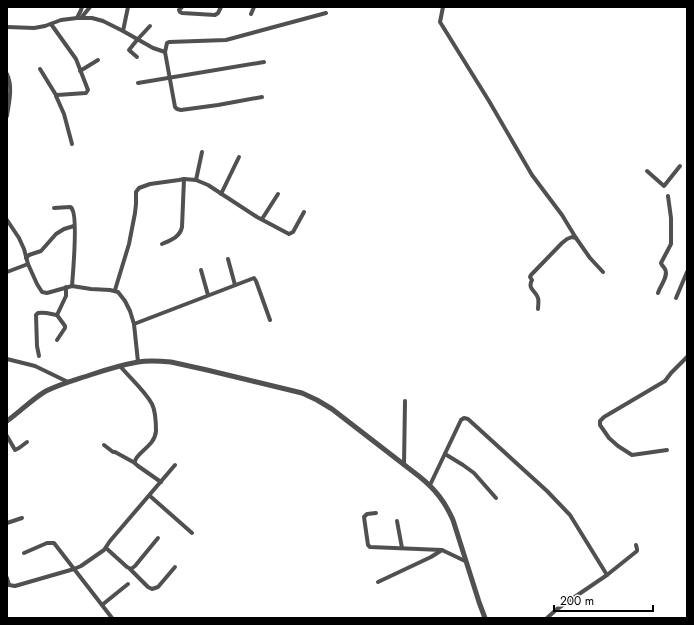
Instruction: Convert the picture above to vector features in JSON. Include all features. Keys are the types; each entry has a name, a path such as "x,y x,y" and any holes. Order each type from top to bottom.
{"street":[{"path":"79,18 82,7"},
{"path":"79,18 90,7"},
{"path":"123,31 128,7"},
{"path":"182,7 179,10 182,13 215,15 221,7"},
{"path":"251,14 254,7"},
{"path":"443,7 440,22 532,175 562,215 594,264 603,272"},
{"path":"262,97 218,105 177,109 175,107 165,52 167,43 226,40 326,13"},
{"path":"7,27 34,28 61,20 92,18 103,21 153,48 165,52"},
{"path":"51,24 76,59 87,87 87,92 56,95"},
{"path":"136,57 129,50 150,26"},
{"path":"80,71 98,60"},
{"path":"138,83 264,62"},
{"path":"40,69 56,95 65,117 72,144"},
{"path":"7,74 11,92 7,116"},
{"path":"196,180 202,152"},
{"path":"221,194 239,157"},
{"path":"647,171 664,186 680,166"},
{"path":"162,244 178,236 181,231 184,179"},
{"path":"115,290 129,244 135,213 136,190 138,188 146,185 184,179 196,180 208,185 262,219 290,234 293,232 304,212"},
{"path":"262,219 278,194"},
{"path":"658,293 666,274 666,270 661,263 671,244 671,218 668,196"},
{"path":"54,208 67,206 71,207 73,212 75,264 72,286"},
{"path":"7,220 19,238 28,264 42,292 72,286 91,289 115,290 120,294 130,311 134,324 138,362"},
{"path":"26,258 29,255 41,251 56,234 64,229 74,226"},
{"path":"538,309 538,298 530,287 532,280 530,278 531,275 562,242 572,237 576,238"},
{"path":"228,259 235,285"},
{"path":"7,272 28,264"},
{"path":"201,270 208,295"},
{"path":"676,298 687,272"},
{"path":"134,324 253,278 256,280 270,320"},
{"path":"57,315 66,296 66,288"},
{"path":"39,356 36,338 37,314 40,312 57,315 65,328 57,340"},
{"path":"667,450 632,455 609,438 600,425 600,421 604,417 665,381 687,357"},
{"path":"7,359 35,366 68,382"},
{"path":"7,421 46,392 68,382 138,362 156,361 179,364 262,382 306,394 325,405 404,465 430,485 440,497 453,520 465,561 485,618"},
{"path":"120,366 147,396 153,406 155,417 156,434 154,439 138,457 135,463"},
{"path":"404,465 405,401"},
{"path":"430,485 461,420 464,418 468,419 547,491 570,515 607,575"},
{"path":"7,436 15,450 27,442"},
{"path":"104,445 113,452 135,463 161,482"},
{"path":"445,454 474,473 496,498"},
{"path":"7,578 9,585 14,586 74,570 81,566 106,548 112,538 175,466"},
{"path":"150,496 192,532"},
{"path":"376,513 367,514 365,516 368,545 370,547 442,550 465,561"},
{"path":"7,522 22,518"},
{"path":"397,521 402,548"},
{"path":"130,569 135,566 158,538"},
{"path":"24,553 49,542 54,543 112,618"},
{"path":"547,618 607,575 637,551 636,545"},
{"path":"106,548 127,568 130,569 148,588 152,589 158,587 175,567"},
{"path":"378,582 431,557 442,550"},
{"path":"102,605 128,584"}]}
